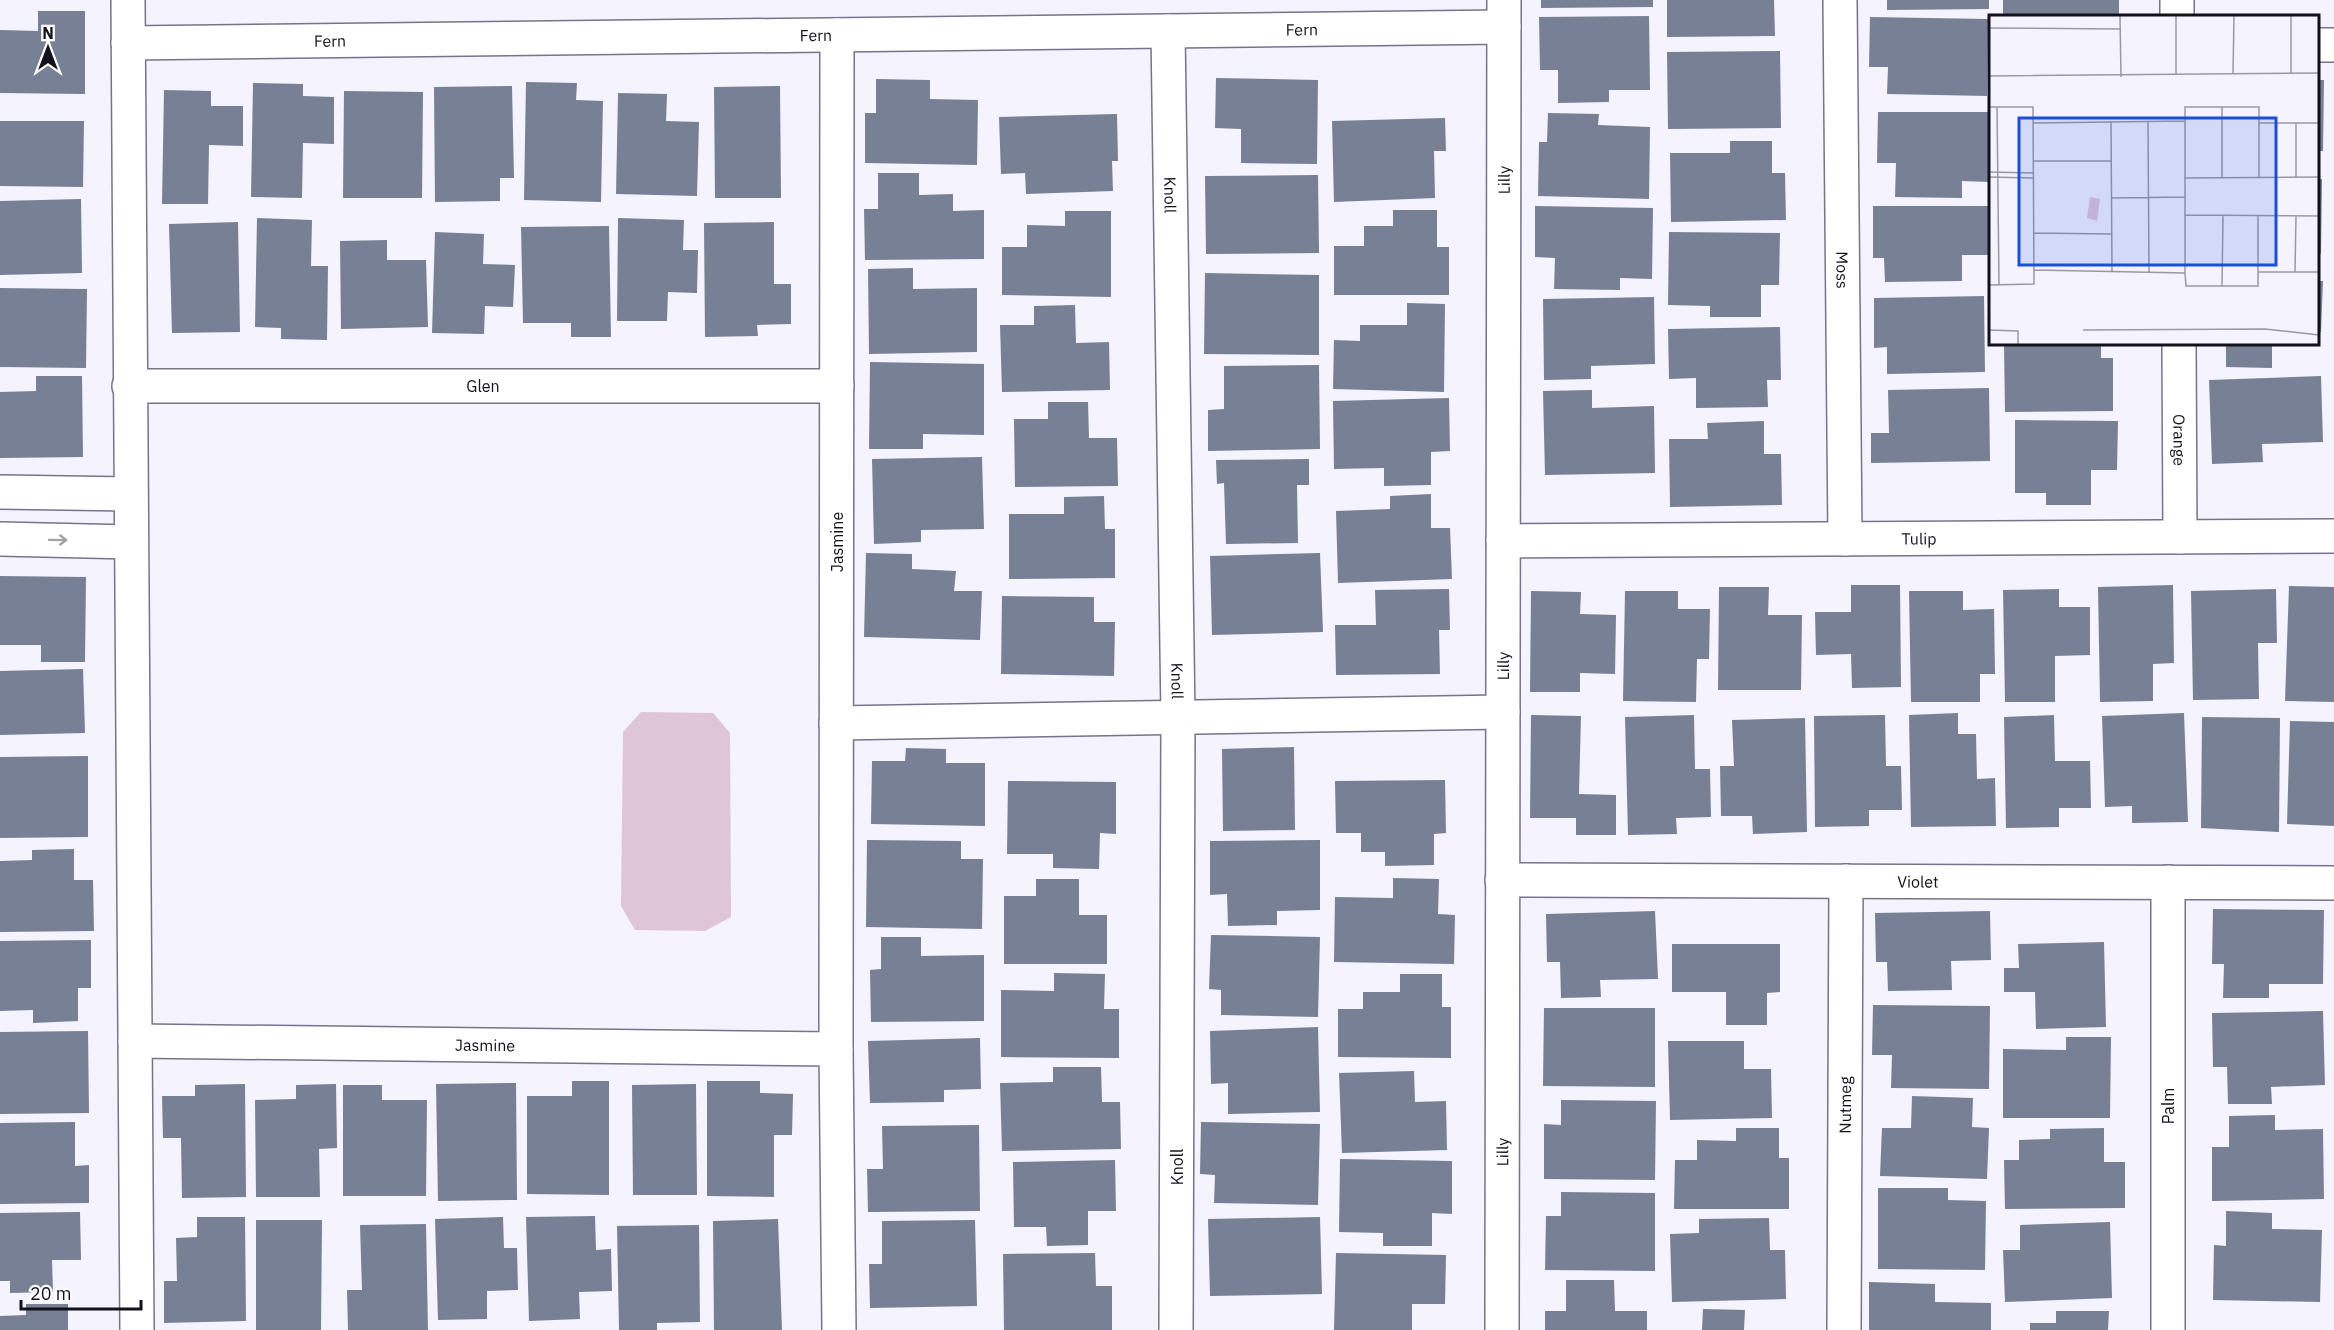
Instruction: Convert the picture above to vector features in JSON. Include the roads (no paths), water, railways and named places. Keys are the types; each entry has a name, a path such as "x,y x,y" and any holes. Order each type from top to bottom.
{"street":[{"path":"128,0 137,1330"},
{"name":"Moss","path":"1840,0 1845,539"},
{"path":"2176,0 2177,15"},
{"name":"Fern","path":"128,43 1168,31 1504,14"},
{"name":"Lilly","path":"1502,1330 1504,14"},
{"name":"Knoll","path":"1168,31 1178,717 1176,1330"},
{"name":"Jasmine","path":"837,35 836,1049 839,1330"},
{"name":"Orange","path":"2179,345 2180,537"},
{"name":"Glen","path":"129,386 837,386"},
{"path":"0,492 130,494"},
{"name":"Tulip","path":"1503,541 2334,536"},
{"path":"0,539 131,542"},
{"path":"836,723 1503,712"},
{"name":"Violet","path":"1502,880 2334,883"},
{"name":"Nutmeg","path":"1844,1330 1846,881"},
{"name":"Palm","path":"2168,882 2168,1330"},
{"name":"Jasmine","path":"135,1041 836,1049"}]}
